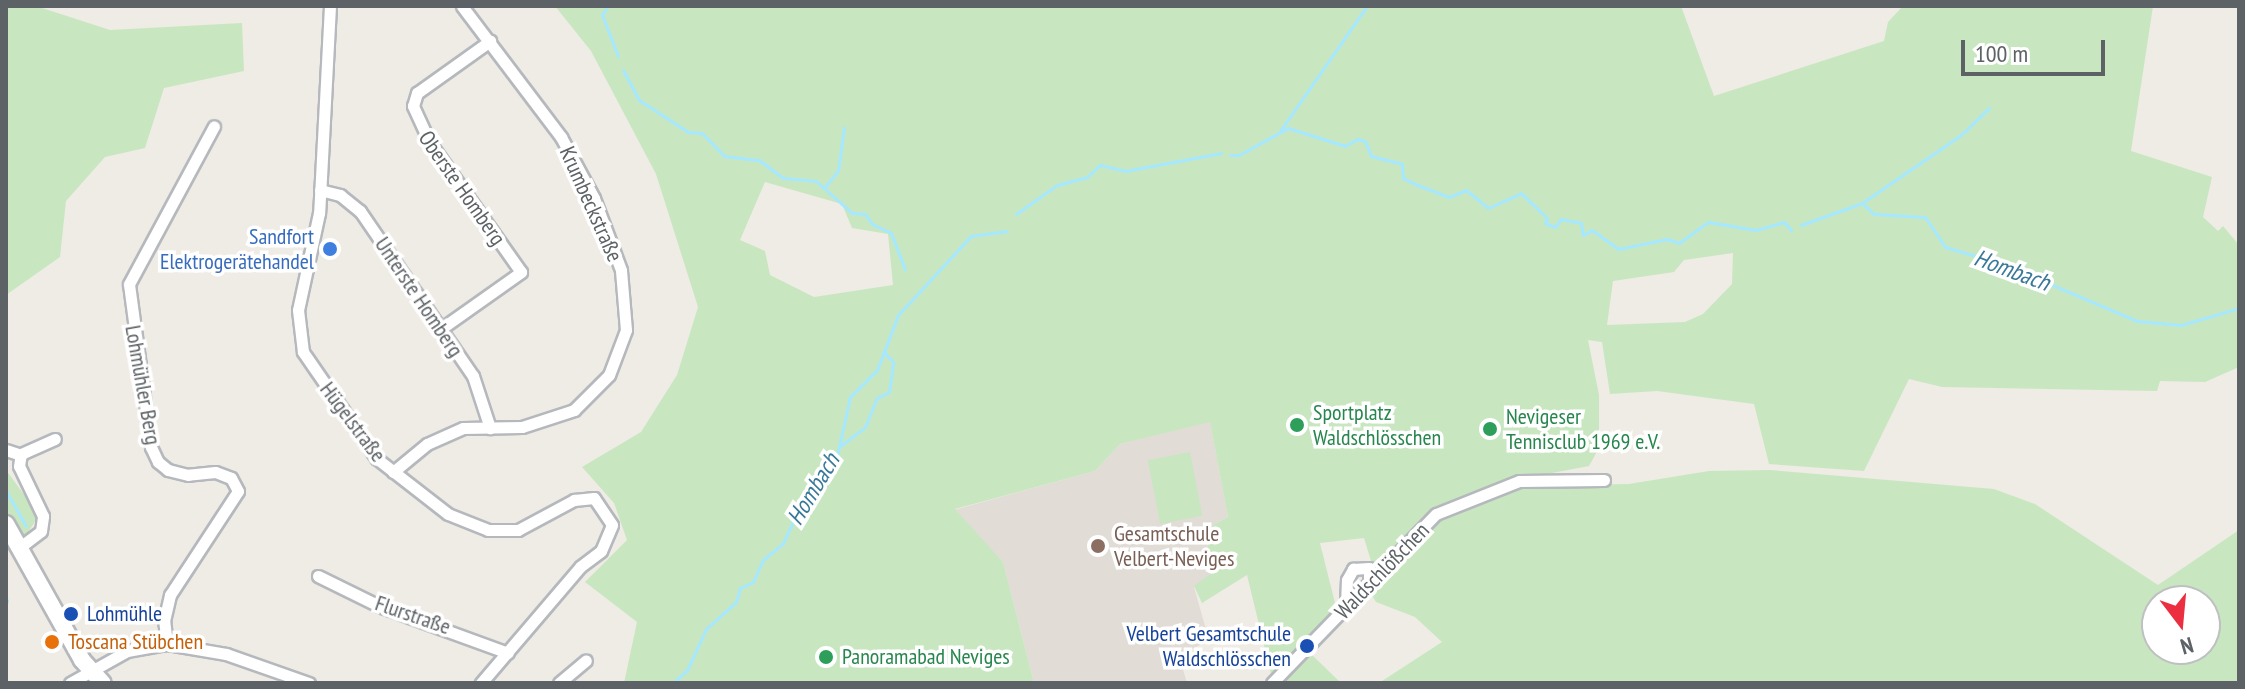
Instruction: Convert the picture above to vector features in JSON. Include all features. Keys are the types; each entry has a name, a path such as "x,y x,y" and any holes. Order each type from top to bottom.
{"main road":[{"path":"6,524 97,678"}],"street":[{"name":"Hügelstraße","path":"330,6 320,190 298,310 299,338 329,393 376,458 435,506 488,530 528,527 584,498 594,498 607,513 611,538 481,683"},
{"name":"Krumbeckstraße","path":"393,472 427,444 463,428 554,420 591,396 622,349 627,310 621,270 594,198 561,137 462,6"},
{"name":"Oberste Homberg","path":"442,328 521,272 430,143 413,106 417,93 490,41"},
{"name":"Lohmühler Berg","path":"167,644 164,621 170,595 238,491 231,478 215,472 168,470 155,455 129,284 214,126"},
{"name":"Unterste Homberg","path":"320,190 340,195 360,211 473,376 490,428"},
{"path":"6,450 21,455 55,439"},
{"path":"20,547 41,531 43,516 19,466 21,455"},
{"name":"Waldschlößchen","path":"1272,683 1436,514 1477,495 1519,481 1604,480"},
{"path":"1346,608 1347,580 1353,569 1369,568 1369,585"},
{"name":"Flurstraße","path":"318,576 379,606 508,653"},
{"path":"70,683 97,678 127,651 167,644 226,654 309,683"},
{"path":"559,683 586,660"}],"shaded area":[{"name":"Gesamtschule Velbert-Neviges","path":"1210,421 1228,517 1204,530 1213,573 1194,587 1209,640 1179,656 1187,683 1034,683 1003,562 954,510 1095,471 1120,444"}],"green space":[{"path":"6,6 36,6 110,30 242,23 244,71 164,88 145,148 105,157 66,201 60,257 6,295"},
{"path":"555,6 1681,6 1714,96 1884,41 1888,22 1903,6 2153,6 2131,151 2212,177 2203,217 2218,231 2223,226 2239,245 2239,367 2205,382 2160,381 2157,391 1942,387 1909,379 1864,471 1769,464 1754,404 1657,391 1610,394 1602,342 1588,340 1599,395 1599,448 1589,466 1494,484 1436,508 1423,516 1374,571 1364,538 1320,543 1337,611 1271,674 1247,575 1202,603 1194,586 1213,572 1204,530 1228,517 1210,422 1120,444 1095,471 955,509 1003,562 1034,683 624,683 637,622 585,582 627,540 614,503 582,467 641,432 677,375 698,307 656,174 591,51","holes":["765,182 842,204 852,228 888,234 893,285 814,297 770,275 765,251 740,240","1733,253 1732,284 1703,314 1685,322 1607,325 1613,281 1674,272 1684,260"]},
{"path":"1190,452 1202,516 1160,524 1148,460"},
{"path":"6,470 39,515 24,539 6,545"},
{"path":"1770,470 1994,489 2035,504 2158,585 2239,530 2239,683 1379,683 1442,642 1415,617 1376,602 1370,592 1441,519 1518,486 1629,484 1709,471"},
{"path":"1311,654 1341,683 1282,683"}],"waterway":[{"path":"608,6 602,15 618,56"},
{"path":"1280,131 1367,6"},
{"path":"623,70 639,100 688,132 702,133 724,156 759,160 783,178 816,181 852,213 865,214 872,224 891,233 905,269"},
{"path":"1862,203 1961,135 1989,108"},
{"path":"824,188 838,171 844,127"},
{"name":"Hombach","path":"1230,155 1239,155 1288,128 1345,146 1357,139 1365,141 1371,156 1402,164 1403,178 1415,184 1449,197 1466,190 1488,208 1521,193 1547,218 1545,223 1555,227 1561,219 1581,223 1583,235 1592,230 1618,249 1667,239 1679,243 1708,222 1756,230 1784,222 1791,230"},
{"name":"Hombach","path":"1016,214 1057,185 1087,177 1100,165 1125,171 1221,153"},
{"name":"Hombach","path":"1801,225 1862,203 1874,214 1925,217 1945,247 2003,264 2137,321 2181,325 2239,308"},
{"name":"Hombach","path":"673,683 687,670 706,629 736,602 740,588 753,582 763,560 783,543 800,507 836,460 850,397 877,370 898,315 971,236 1007,231"},
{"path":"840,446 865,427 877,398 889,392 893,362 884,352"},
{"path":"6,491 26,526"},
{"path":"6,604 7,600"}],"place":[{"name":"Sandfort Elektrogerätehandel","path":"330,249"},
{"name":"Sportplatz Waldschlösschen","path":"1297,425"},
{"name":"Nevigeser Tennisclub 1969 e.V.","path":"1490,429"},
{"name":"Gesamtschule Velbert-Neviges","path":"1098,546"},
{"name":"Lohmühle","path":"71,614"},
{"name":"Toscana Stübchen","path":"52,642"},
{"name":"Velbert Gesamtschule Waldschlösschen","path":"1307,646"},
{"name":"Panoramabad Neviges","path":"826,657"}]}
